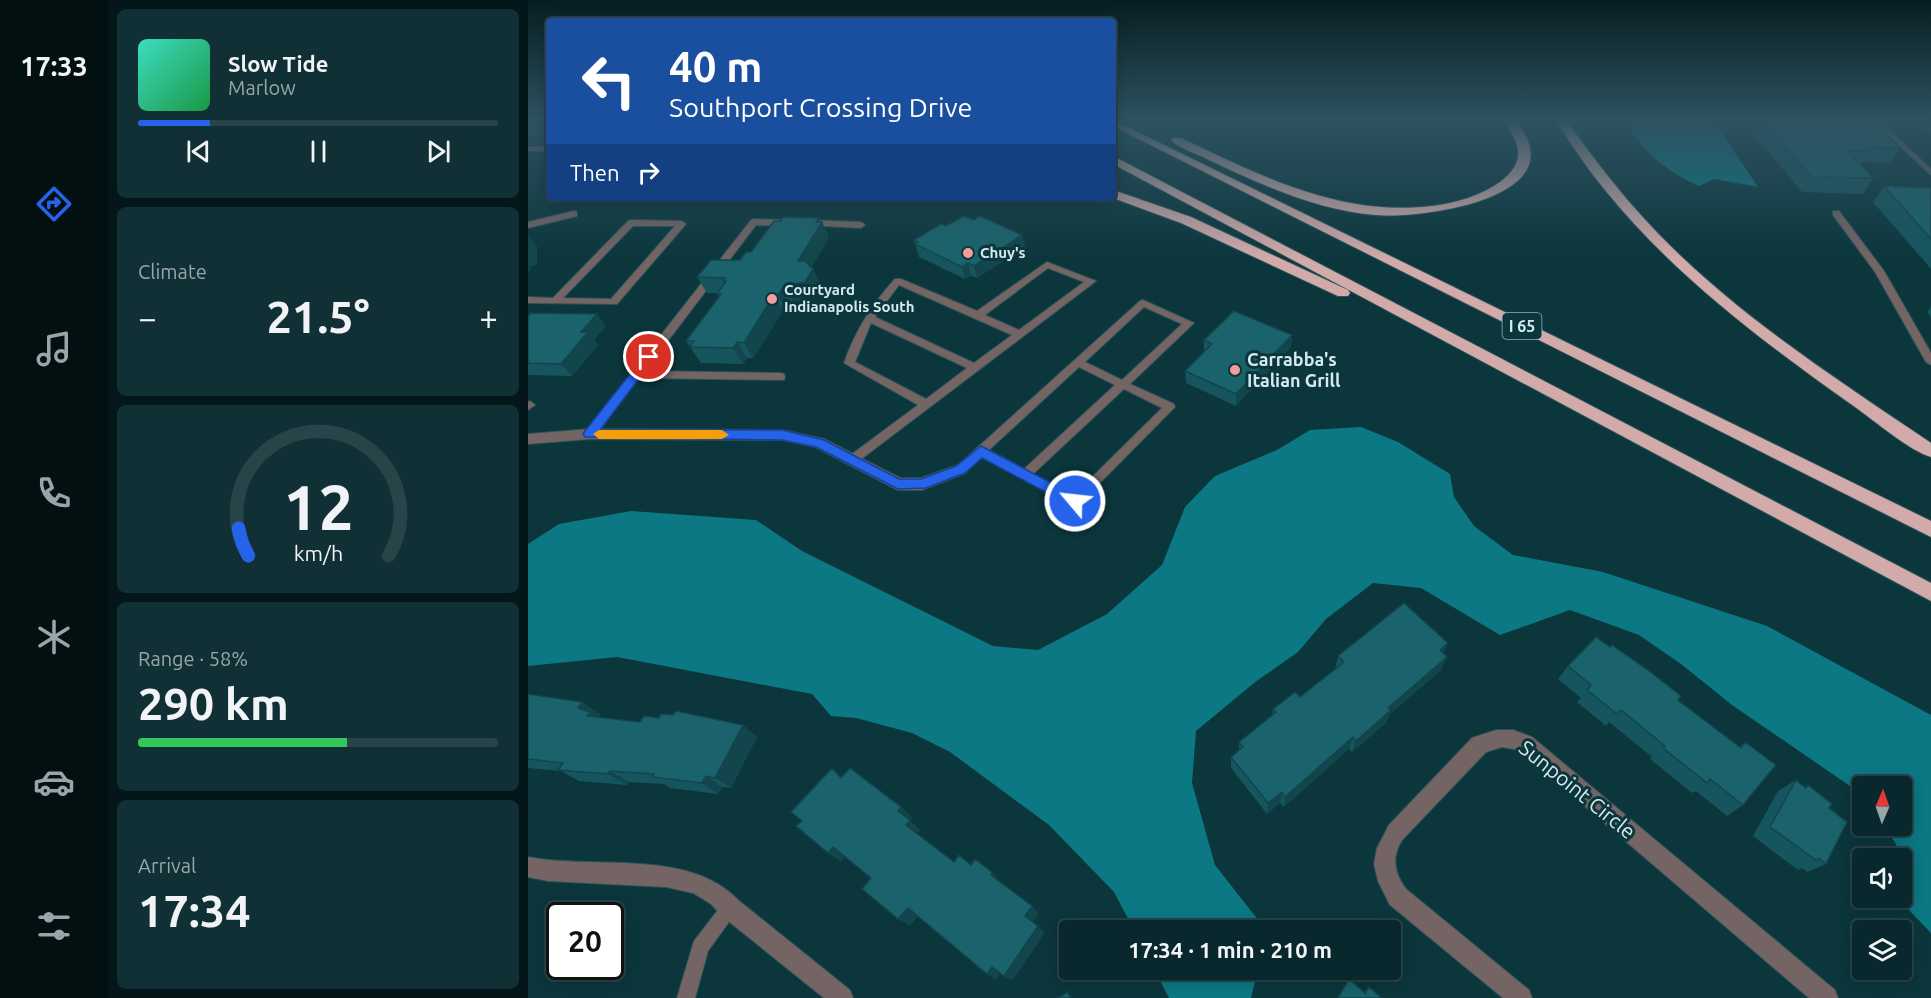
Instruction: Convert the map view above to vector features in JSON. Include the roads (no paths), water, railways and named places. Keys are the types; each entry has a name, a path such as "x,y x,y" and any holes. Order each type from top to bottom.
{"highway":[{"name":"I 65","path":"1127,167 1931,593"},
{"name":"I 65","path":"1202,167 1931,530"},
{"path":"1232,167 1280,189 1319,202 1358,210 1413,212 1467,203 1503,186 1521,167"},
{"path":"1593,167 1612,191 1687,267 1804,363 1931,451"},
{"path":"1116,196 1186,220 1494,361"}],"street":[{"path":"528,439 590,434 782,435 819,443 898,484 922,484 961,469"},
{"name":"Sunpoint Circle","path":"1521,998 1398,897 1384,869 1386,846 1396,832 1479,746 1497,738 1513,738 1525,743 1827,998"},
{"path":"528,867 548,871 666,877 699,884 705,890 719,896 730,908 842,998"}],"lane":[{"path":"1836,213 1879,271 1931,362"},
{"path":"528,225 574,214"},
{"path":"530,301 614,302 682,224 631,222 556,300"},
{"path":"590,434 754,222 861,225"},
{"path":"852,460 1091,281 1047,266 978,315"},
{"path":"926,404 849,363 853,349 876,305 898,281 1020,335"},
{"path":"961,469 1143,303 1189,323 1025,475"},
{"path":"869,318 975,368"},
{"path":"981,451 1075,501 1170,407 1124,383 1078,363"},
{"path":"636,374 780,377"},
{"path":"686,998 700,947 730,908"}],"water":[{"path":"1666,167 1744,167 1758,187 1714,179 1699,186"},
{"path":"1361,427 1398,442 1450,474 1454,497 1474,526 1513,555 1603,572 1767,626 1931,715 1931,933 1909,910 1909,908 1912,908 1912,848 1897,848 1891,836 1912,836 1912,776 1852,776 1852,787 1732,705 1681,664 1639,635 1570,610 1500,635 1421,588 1373,583 1326,619 1298,652 1254,683 1196,731 1192,783 1215,865 1258,920 1129,920 1114,892 1049,825 950,752 912,733 856,718 831,716 812,694 617,657 528,666 528,544 559,524 631,511 756,520 802,551 993,646 1038,650 1107,614 1162,565 1185,507 1215,476 1277,450 1310,430"},
{"path":"1160,980 1255,980 1251,998 1169,998"}],"place":[{"name":"Chuy's","path":"968,253"},
{"name":"Courtyard Indianapolis South","path":"772,299"},
{"name":"Carrabba's Italian Grill","path":"1235,370"}]}
